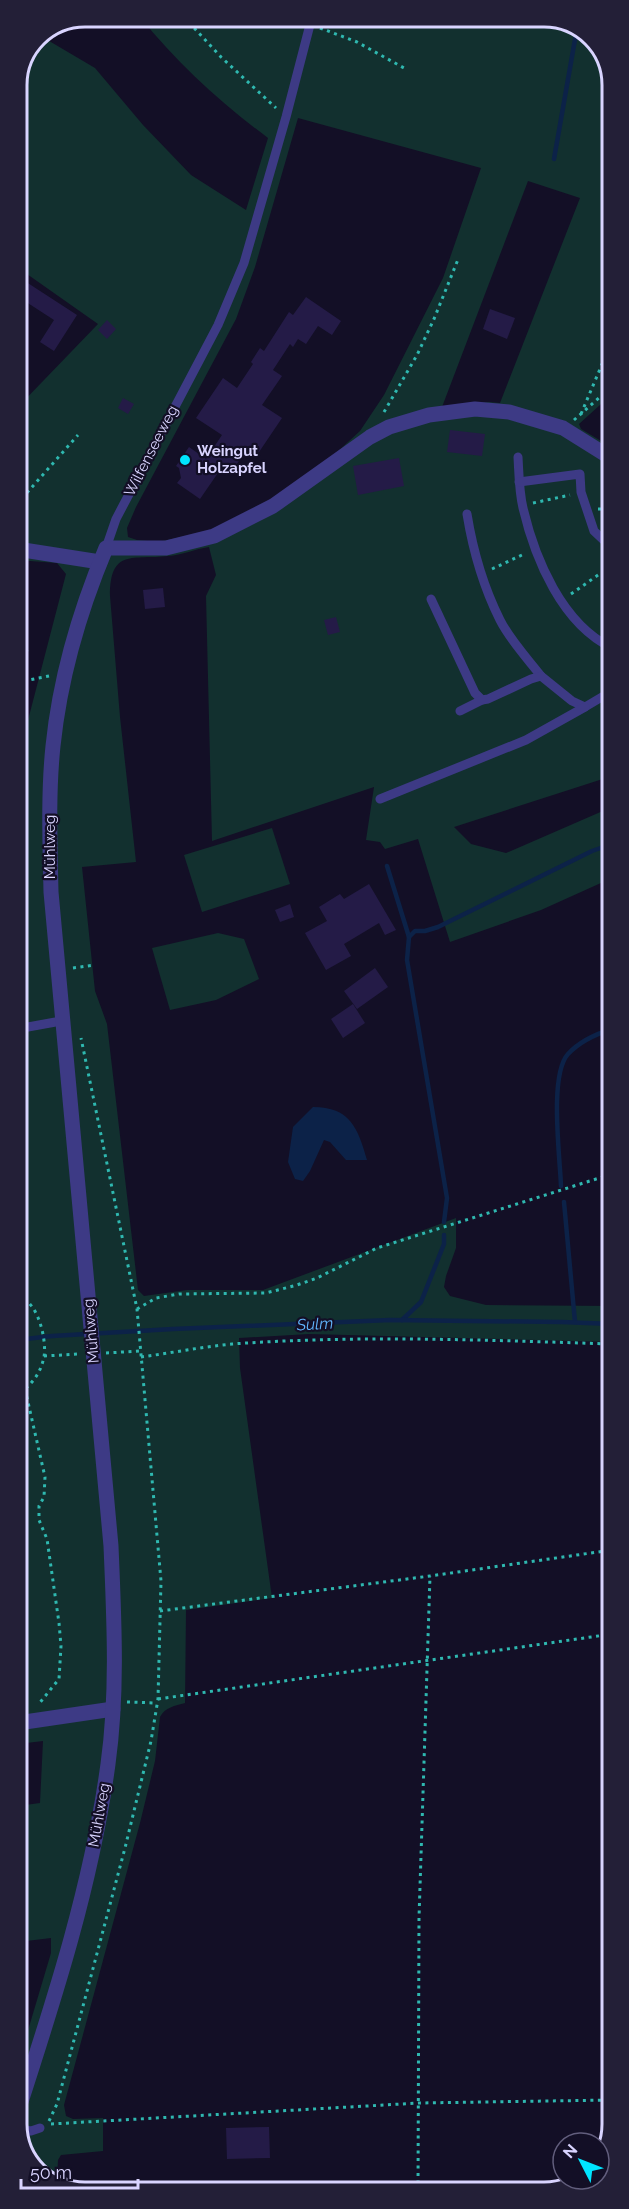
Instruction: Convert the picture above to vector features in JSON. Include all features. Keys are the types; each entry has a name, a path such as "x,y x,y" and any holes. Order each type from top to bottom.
{"street":[{"path":"27,550 103,555 166,548 214,536 273,506 370,437 389,427 429,415 474,409 509,412 563,428 602,452"},
{"name":"Mühlweg","path":"27,2082 78,1917 95,1846 108,1762 113,1706 114,1627 111,1546 57,971 51,892 50,809 53,746 66,672 83,605 103,555"},
{"path":"27,1722 113,1706"}],"lane":[{"name":"Wilfenseeweg","path":"103,555 116,519 222,315 244,263 309,27"},
{"path":"518,457 522,506 534,549 562,600 583,629 602,641"},
{"path":"519,482 580,474 581,492 594,531 602,539"},
{"path":"467,514 480,575 500,621 541,676 572,701 585,707"},
{"path":"431,599 475,693 482,699"},
{"path":"460,711 482,699 488,699 541,676"},
{"path":"380,799 526,740 602,697"},
{"path":"27,1027 62,1021"},
{"path":"28,2130 44,2126"}],"path":[{"path":"193,27 221,57 286,117"},
{"path":"324,27 404,68"},
{"path":"370,437 417,355 459,257"},
{"path":"581,414 602,364"},
{"path":"563,428 602,395"},
{"path":"27,493 78,435"},
{"path":"522,506 581,492"},
{"path":"480,575 534,549"},
{"path":"562,600 602,572"},
{"path":"27,680 66,672"},
{"path":"57,971 95,965"},
{"path":"62,1021 68,1022 80,1032 137,1309 141,1357 229,1345 309,1340 435,1338 602,1344"},
{"path":"137,1309 156,1298 179,1294 266,1293 297,1286 377,1248 602,1177"},
{"path":"27,1302 33,1306 41,1326 44,1356 37,1378 27,1387"},
{"path":"44,1356 140,1351"},
{"path":"27,1398 45,1477 44,1497 39,1506 39,1520 47,1539 60,1623 61,1646 58,1679 27,1716"},
{"path":"160,1611 602,1551"},
{"path":"418,2182 419,1918 430,1576"},
{"path":"113,1706 602,1635"},
{"path":"44,2126 419,2103 602,2100"}],"green space":[{"path":"149,27 548,27 567,31 582,41 594,56 601,73 602,84 602,403 579,424 581,429 602,442 602,779 454,827 471,844 506,853 602,811 602,883 541,910 450,942 418,839 385,849 380,842 366,840 374,787 212,841 206,596 216,575 209,547 173,555 134,558 119,563 111,581 110,596 120,717 136,862 82,867 95,991 107,1024 138,1290 144,1296 187,1290 263,1290 456,1218 456,1248 444,1287 450,1296 486,1305 602,1306 602,1342 309,1334 239,1338 240,1368 272,1598 186,1610 185,1703 167,1709 160,1717 155,1761 140,1823 64,2105 66,2116 73,2119 103,2118 103,2151 61,2155 58,2160 57,2175 39,2160 30,2143 27,2124 27,2034 51,1953 51,1938 27,1941 27,1805 40,1803 43,1741 27,1743 27,724 66,574 57,563 27,561 27,398 98,324 27,274 27,84 31,62 48,41 95,68 143,125 191,175 246,210 268,138 200,82","holes":["298,118 481,168 443,278 384,395 360,431 335,454 270,501 214,530 158,542 128,537 127,528 136,507 236,319 255,267","528,181 580,198 500,403 442,407"]},
{"path":"272,828 290,884 202,912 184,855"},
{"path":"218,933 244,939 259,979 216,1000 170,1010 152,948"}],"water":[{"path":"313,1107 326,1108 344,1115 356,1129 367,1160 346,1160 330,1142 324,1140 303,1181 295,1179 288,1162 293,1127"}],"building":[{"path":"27,282 77,315 54,351 40,342 54,320 27,302"},
{"path":"306,297 341,321 332,335 318,326 306,344 298,339 293,347 290,344 273,370 282,376 262,405 282,418 255,458 246,451 229,475 220,470 200,499 177,483 181,478 179,468 176,466 189,447 206,459 222,435 196,418 223,378 237,388 253,364 251,362 260,348 264,351 289,312 293,315"},
{"path":"490,309 515,318 507,339 483,329"},
{"path":"107,320 116,329 107,339 98,330"},
{"path":"123,398 134,404 128,414 118,408"},
{"path":"450,430 485,434 482,456 447,452"},
{"path":"399,458 404,486 358,495 353,466"},
{"path":"163,588 165,607 145,609 143,590"},
{"path":"336,617 340,632 328,635 324,620"},
{"path":"369,884 396,930 385,935 379,923 344,944 351,956 326,970 305,933 327,921 319,907 340,894 344,899"},
{"path":"290,904 294,917 280,922 275,910"},
{"path":"375,968 388,987 357,1009 344,991"},
{"path":"353,1004 365,1023 343,1038 331,1019"},
{"path":"269,2127 270,2158 227,2159 226,2128"}],"waterway":[{"path":"554,159 575,37"},
{"path":"409,937 415,931 438,927 602,848"},
{"path":"387,866 409,937 407,960 447,1198 444,1222"},
{"path":"561,1186 557,1097 562,1065 568,1054 578,1045 602,1033"},
{"path":"564,1202 575,1322"},
{"path":"402,1320 421,1302 444,1244 444,1235"},
{"name":"Sulm","path":"27,1339 173,1329 390,1320 602,1324"}],"place":[{"name":"Weingut Holzapfel","path":"185,460"}]}
